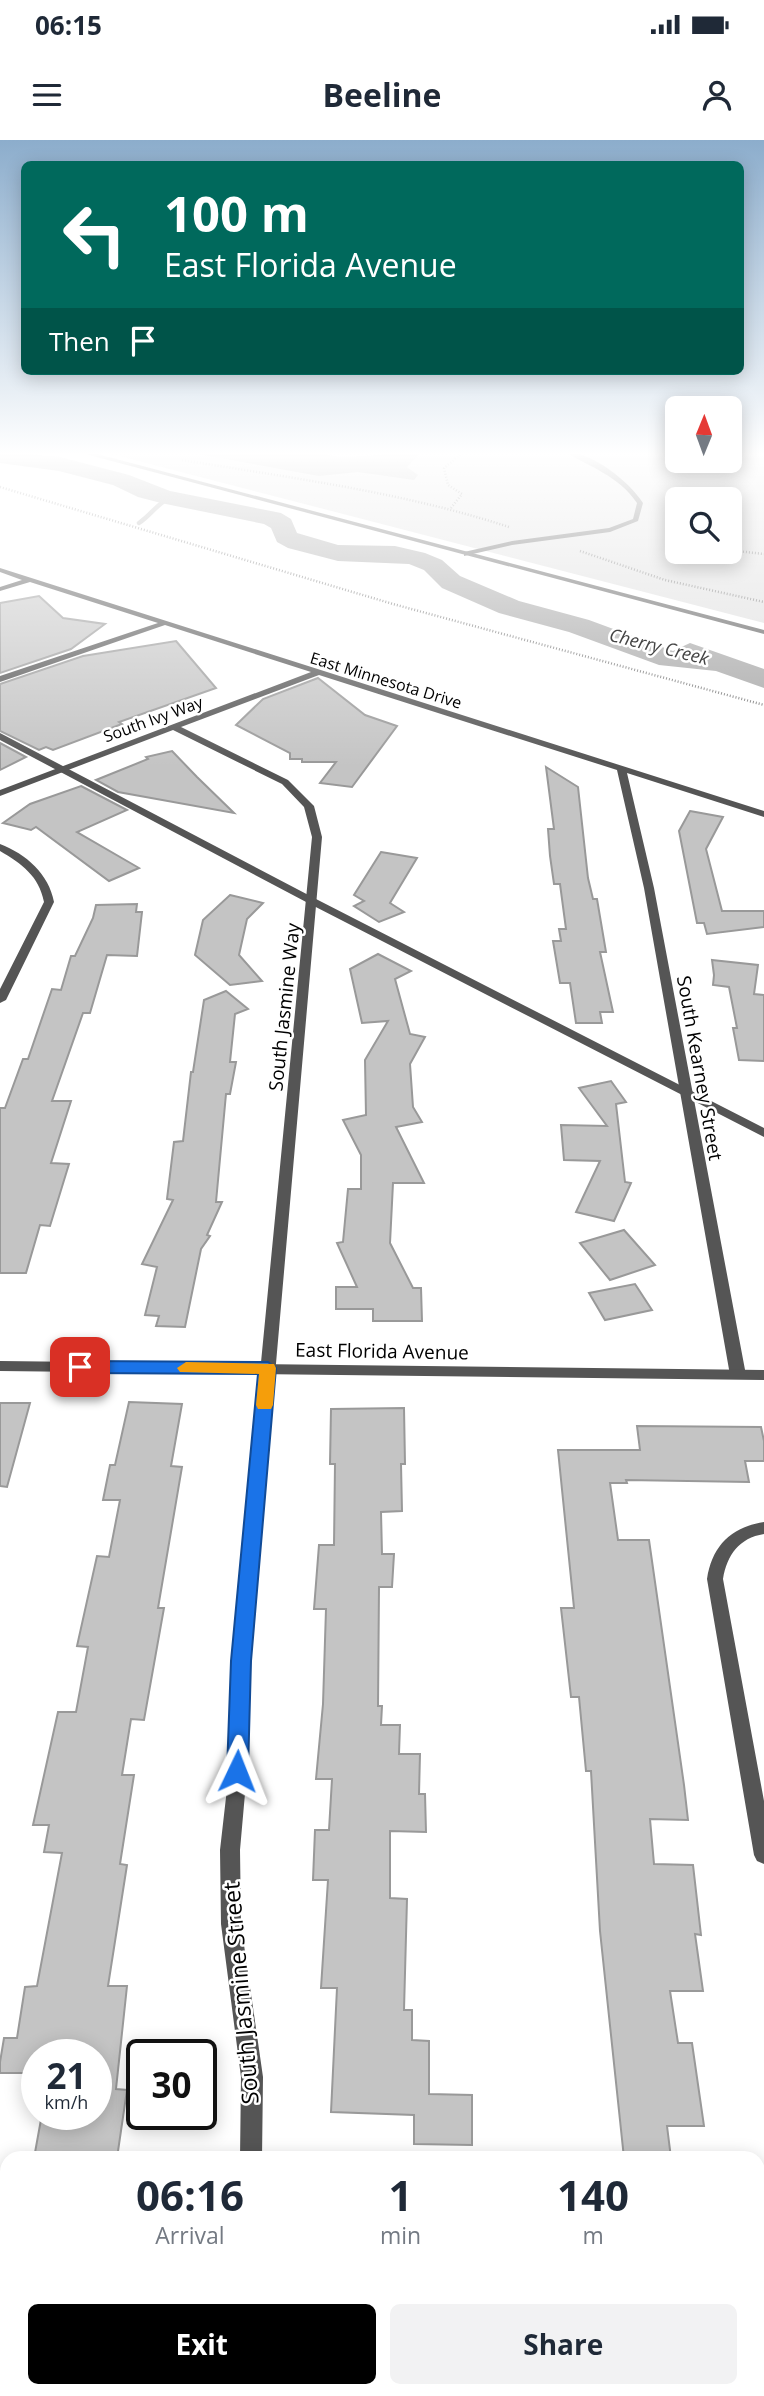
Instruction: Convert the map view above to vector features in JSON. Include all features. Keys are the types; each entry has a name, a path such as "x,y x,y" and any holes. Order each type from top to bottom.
{"street":[{"path":"476,556 764,632"},
{"name":"East Minnesota Drive","path":"0,570 162,624 764,814"},
{"path":"0,589 29,580"},
{"path":"0,679 162,624"},
{"name":"South Ivy Way","path":"0,793 316,673"},
{"name":"South Jasmine Way","path":"176,728 285,782 306,801 317,837 268,1368"},
{"path":"0,736 312,901 764,1133"},
{"name":"South Kearney Street","path":"621,768 649,888 738,1375"},
{"path":"0,848 37,872 44,881 49,902 0,1000"},
{"name":"East Florida Avenue","path":"0,1366 764,1376"},
{"name":"South Jasmine Street","path":"251,2151 252,2077 231,1924 230,1850 237,1771 241,1661 268,1368"},
{"path":"764,1528 749,1531 730,1542 721,1553 715,1579 764,1855"}],"path":[{"path":"234,556 406,607 764,705"},
{"path":"597,556 634,571 680,584 764,602"}],"shaded area":[{"path":"506,556 665,556 665,564 742,564 742,556 764,556 764,623"}],"building":[{"path":"39,596 63,618 105,624 71,649 0,673 0,603"},
{"path":"176,641 216,688 119,722 122,724 53,750 46,747 39,750 0,731 0,684 83,656"},
{"path":"318,678 365,715 397,726 352,787 320,783 336,762 302,762 302,759 290,759 290,753 236,725 263,699"},
{"path":"0,743 26,757 0,770"},
{"path":"172,751 234,813 118,792 96,780 148,759 146,757"},
{"path":"546,767 578,787 588,878 593,899 597,899 606,952 600,952 613,1012 600,1012 602,1023 576,1023 570,983 560,983 553,941 561,941 559,929 566,929 560,884 554,884 550,856 548,829 554,829"},
{"path":"81,786 127,810 77,832 139,868 109,881 36,827 31,830 3,823 30,804"},
{"path":"690,811 723,817 706,849 722,911 764,911 764,927 707,934 704,923 697,923 679,831"},
{"path":"381,852 417,858 390,903 404,912 379,922 354,906 364,901 354,895"},
{"path":"230,895 263,903 247,919 239,955 262,981 230,985 195,955 203,920"},
{"path":"137,904 136,912 142,912 137,956 107,955 90,1013 83,1013 52,1101 71,1101 51,1163 69,1164 50,1226 40,1225 26,1273 0,1273 0,1108 5,1108 23,1059 28,1059 52,989 61,990 71,956 75,956 93,918 96,905"},
{"path":"378,954 411,971 395,979 410,1034 425,1037 410,1064 413,1107 422,1122 396,1127 424,1183 393,1183 390,1243 413,1288 421,1288 422,1321 373,1321 373,1309 336,1309 336,1287 357,1287 337,1243 343,1242 348,1189 361,1189 361,1155 343,1120 366,1115 365,1060 388,1021 362,1023 350,969"},
{"path":"712,960 758,965 754,994 764,995 764,1061 739,1060 733,1028 737,1028 729,987 713,985"},
{"path":"226,991 248,1009 235,1014 230,1062 236,1062 230,1094 226,1094 216,1202 222,1202 207,1235 210,1236 201,1249 185,1327 156,1326 159,1316 145,1315 157,1267 142,1264 173,1200 167,1199 174,1142 183,1141 191,1072 204,1000"},
{"path":"611,1081 626,1102 616,1104 625,1182 631,1183 614,1221 576,1212 600,1161 564,1160 561,1125 607,1126 579,1088"},
{"path":"624,1230 655,1265 610,1280 580,1243"},
{"path":"635,1284 652,1310 605,1320 589,1293"},
{"path":"129,1402 182,1404 171,1466 182,1467 158,1608 164,1608 144,1720 131,1719 122,1775 134,1775 120,1864 127,1865 108,1986 127,1986 116,2089 126,2090 118,2151 35,2151 39,2130 112,2130 112,2039 21,2039 21,2073 0,2073 4,2038 17,2038 25,1987 37,1986 62,1853 44,1852 49,1825 33,1825 58,1712 76,1712 88,1647 77,1646 97,1556 109,1557 120,1500 103,1500 110,1465 115,1465"},
{"path":"0,1403 30,1403 7,1487 0,1486"},
{"path":"404,1408 402,1511 381,1512 382,1554 394,1554 392,1587 379,1587 378,1706 382,1706 381,1725 400,1725 399,1754 420,1754 419,1794 425,1794 426,1832 390,1831 390,1898 407,1899 404,2010 412,2010 412,2040 429,2041 429,2094 472,2095 472,2145 414,2144 414,2115 331,2112 337,1988 321,1988 328,1880 313,1880 315,1830 329,1830 332,1779 316,1779 323,1704 326,1609 314,1609 319,1545 334,1545 335,1464 330,1464 331,1409"},
{"path":"637,1426 761,1427 764,1441 764,1461 745,1461 749,1482 626,1480 627,1483 610,1483 618,1540 649,1540 684,1785 688,1820 650,1819 654,1864 693,1865 701,1935 695,1934 703,1991 670,1991 678,2043 692,2043 704,2126 667,2126 670,2151 623,2151 600,1931 591,1771 586,1771 579,1697 571,1697 561,1608 574,1608 558,1450 640,1450"}],"waterway":[{"name":"Cherry Creek","path":"407,556 433,565 451,582 509,607 579,626 669,659 720,663"},
{"name":"Cherry Creek","path":"690,652 720,663"},
{"name":"Cherry Creek","path":"720,663 764,679"}],"slow traffic":[{"path":"186,1368 268,1368 264,1405"}],"route":[{"path":"80,1367 268,1368 241,1661 237,1771"}]}
